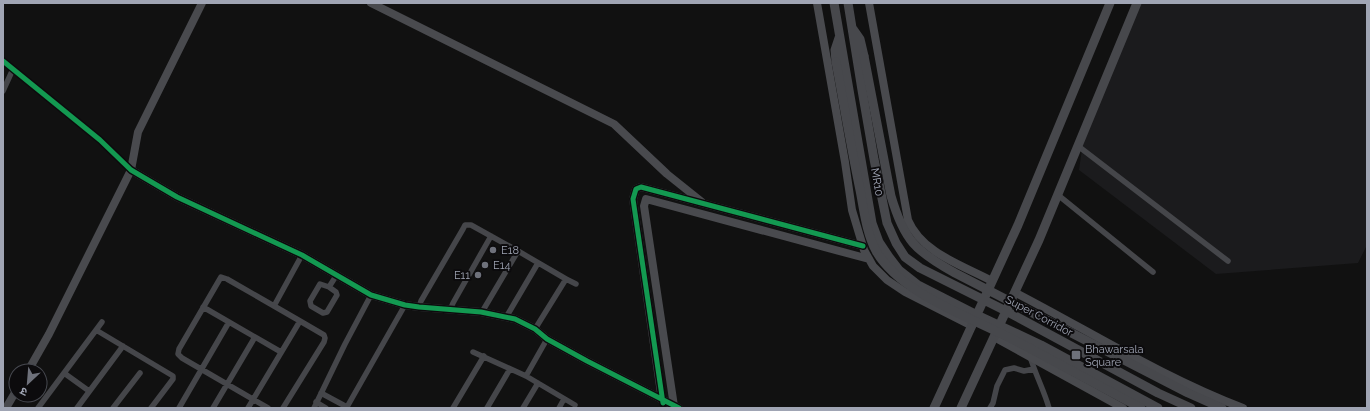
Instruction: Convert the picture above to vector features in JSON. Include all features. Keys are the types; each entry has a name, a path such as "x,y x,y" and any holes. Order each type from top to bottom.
{"main road":[{"name":"MR10","path":"834,3 872,223 880,242 899,270 918,285 976,315"},
{"name":"MR10","path":"848,3 874,159 887,223 896,243 905,256 920,268 983,300"},
{"path":"934,408 1018,224 1110,3"},
{"path":"961,408 1016,292 1058,195 1137,3"},
{"path":"851,26 860,39 891,196 897,216 906,234 917,248 931,260 955,273 1188,393 1222,408"},
{"path":"840,35 835,50 836,62 854,165 871,239 877,252 885,263 900,279 915,290 1008,337 1141,408"},
{"name":"Super Corridor","path":"983,300 1158,393 1191,408"},
{"path":"976,315 1041,345 1158,408"}],"street":[{"path":"33,363 49,334 131,170 138,132 202,3"},
{"path":"371,3 614,124 667,174 705,204 720,219"},
{"path":"817,3 844,155 852,210 863,246 869,259 873,266 887,280 905,292 972,326"},
{"path":"868,3 908,220 911,228 930,249 992,281"},
{"path":"3,61 100,140 131,170 177,197 302,255 336,276 372,295 419,308 482,312 516,320 535,329 547,339 663,404 677,407 644,206 646,199 869,259"},
{"path":"3,91 13,69"},
{"path":"1078,146 1228,261"},
{"path":"663,404 633,198 636,189 641,187 863,246"},
{"path":"1058,195 1153,272"},
{"path":"419,308 466,225 471,225 576,284"},
{"path":"450,310 491,236"},
{"path":"482,312 518,251"},
{"path":"274,306 302,255"},
{"path":"505,317 538,263"},
{"path":"329,287 336,276"},
{"path":"268,408 201,370 178,354 179,349 203,306 221,277 300,320 324,335 324,342 283,408"},
{"path":"535,329 566,279"},
{"path":"320,284 329,287 336,292 336,295 327,312 323,313 310,306 310,302 320,284"},
{"path":"1016,292 1174,378 1198,390 1243,408"},
{"path":"326,408 315,405 372,295"},
{"path":"321,393 347,407 405,305"},
{"path":"203,306 281,352"},
{"path":"248,408 300,320"},
{"path":"38,408 102,322"},
{"path":"179,408 229,322"},
{"path":"96,330 173,376 151,408"},
{"path":"994,336 1123,408"},
{"path":"214,408 255,337"},
{"path":"526,376 547,339"},
{"path":"77,408 123,346"},
{"path":"473,352 526,376 575,405"},
{"path":"1030,355 1049,408"},
{"path":"452,408 484,356"},
{"path":"990,408 994,402 997,386 1005,370 1014,368 1024,370 1034,369"},
{"path":"487,408 510,369"},
{"path":"64,373 89,391"},
{"path":"115,407 140,373"},
{"path":"523,408 538,383"},
{"path":"559,408 564,399"}],"shaded area":[{"path":"1141,3 1367,3 1367,245 1358,263 1216,274 1079,170 1084,135"}],"cycle path":[{"path":"3,61 100,140 131,170 177,197 302,255 371,295 405,305 481,312 515,319 535,329 547,339 587,361 679,408"},
{"path":"663,403 633,199 636,189 641,187 863,246"}],"place":[{"name":"E18","path":"493,250"},
{"name":"E14","path":"485,265"},
{"name":"E11","path":"478,275"},
{"name":"Bhawarsala Square","path":"1076,355"}]}
